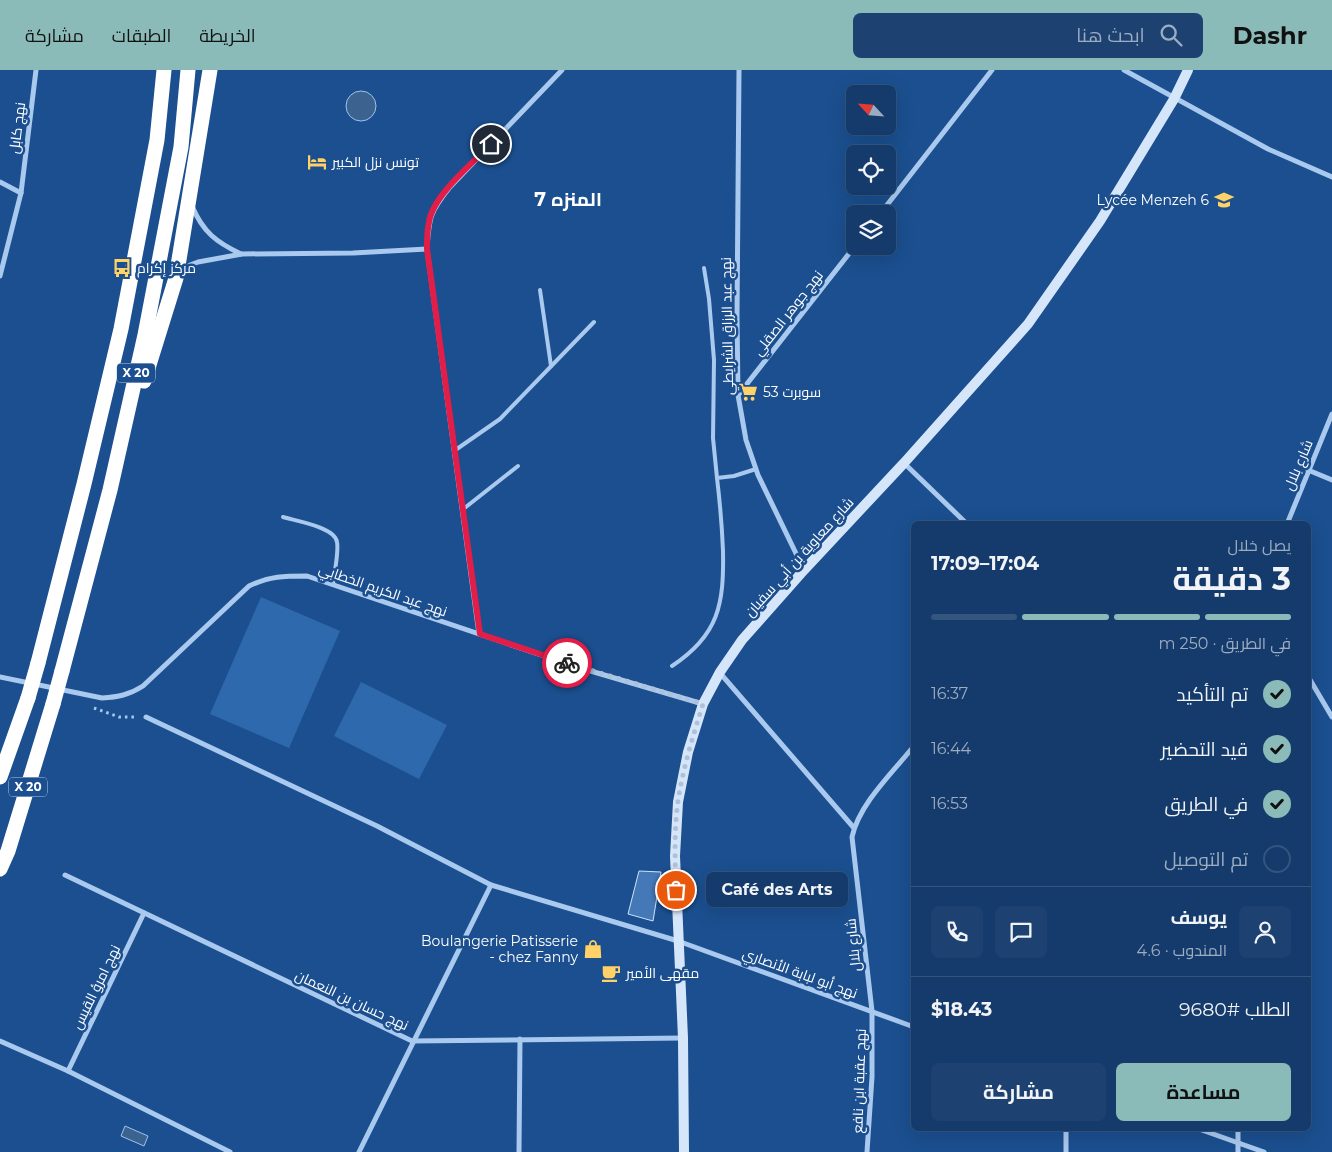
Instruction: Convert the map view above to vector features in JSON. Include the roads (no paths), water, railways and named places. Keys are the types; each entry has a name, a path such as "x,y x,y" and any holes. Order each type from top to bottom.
{"highway":[{"name":"X 20","path":"0,777 28,698 38,663 121,329 157,140 164,70"},
{"name":"X 20","path":"0,868 8,851 53,704 110,490 145,335 182,147 188,70"},
{"path":"110,490 176,278 210,70"}],"main road":[{"name":"شارع معاوية بن أبي سفيان","path":"684,1152 683,1038 675,856 678,802 688,752 703,704 720,672 742,640 804,570 904,464 1028,324 1100,221 1174,99 1188,70"}],"street":[{"name":"نهج كابل","path":"0,276 21,192 36,70"},
{"path":"480,634 427,249 429,220 436,205 450,187 562,70"},
{"name":"نهج عبد الرزاق الشرايطي","path":"739,70 738,395 746,440 756,468 804,570"},
{"path":"887,205 992,70"},
{"path":"1124,70 1268,149 1332,177"},
{"path":"0,182 21,192"},
{"path":"190,200 206,230 218,243 242,254"},
{"path":"176,278 190,265 198,262 242,254 353,253 427,249"},
{"name":"نهج جوهر الصقلي","path":"738,395 848,255"},
{"name":"شارع بلال","path":"1288,521 1332,414"},
{"path":"904,464 964,521"},
{"path":"1308,470 1332,480"},
{"name":"نهج عبد الكريم الخطابي","path":"0,677 102,698 131,694 143,686 249,586 264,579 277,576 307,576 577,666 703,704"},
{"path":"720,672 854,828"},
{"path":"1311,681 1332,717"},
{"name":"نهج أبو لبابة الأنصاري","path":"146,716 378,826 491,885 678,941 911,1025"},
{"name":"شارع بلال","path":"872,1011 852,837 854,828 864,808 911,750"},
{"name":"نهج حسان بن النعمان","path":"65,875 412,1041 683,1038"},
{"path":"359,1152 412,1041 491,885"},
{"name":"نهج امرؤ القيس","path":"68,1071 144,914"},
{"name":"نهج عقبة ابن نافع","path":"867,1152 872,1077 872,1011"},
{"path":"519,1152 520,1039"},
{"path":"0,1041 68,1071 230,1152"},
{"path":"1066,1131 1066,1152"},
{"path":"1205,1131 1264,1152"},
{"path":"1238,1131 1238,1152"}],"lane":[{"path":"672,666 690,655 698,646 714,619 723,594 722,507 713,438 714,360 709,299 704,268"},
{"path":"540,290 551,366"},
{"path":"454,451 500,420 594,322"},
{"path":"462,510 518,466"},
{"path":"717,478 734,476 756,468"},
{"path":"283,517 334,534 337,542 332,585"}],"place":[{"name":"تونس نزل الكبير","path":"317,162"},
{"name":"Lycée Menzeh 6","path":"1224,200"},
{"name":"مركز إكرام","path":"122,268"},
{"name":"سوبرت 53","path":"748,392"},
{"name":"Café des Arts","path":"676,890"},
{"name":"Boulangerie Patisserie - chez Fanny","path":"593,949"},
{"name":"مقهى الأمير","path":"611,973"}],"district":[{"name":"المنزه 7","path":"568,199"}]}
